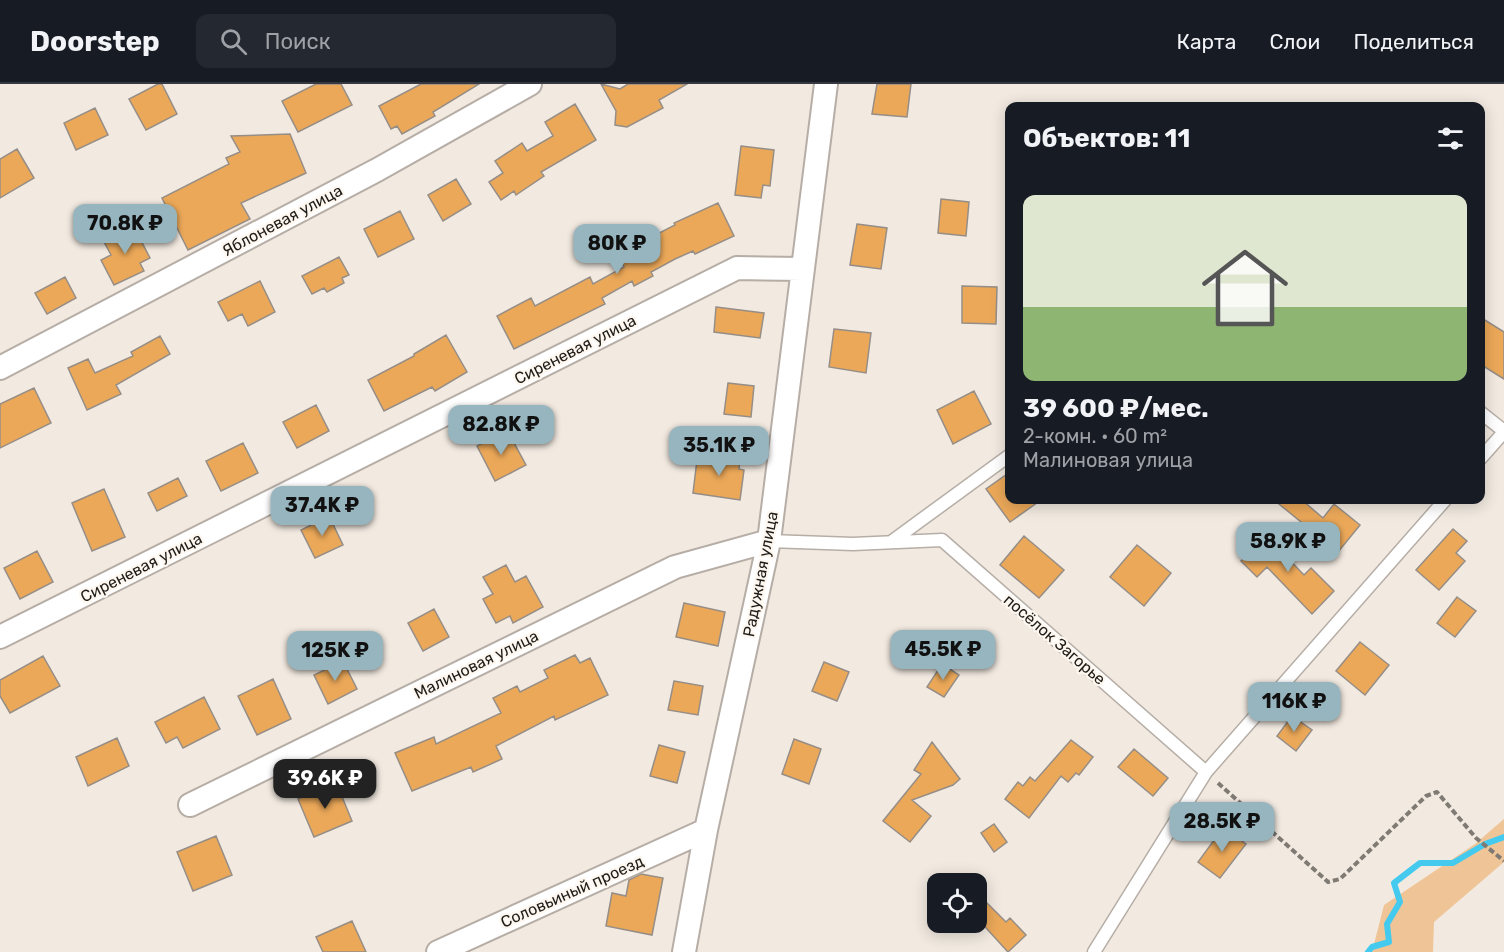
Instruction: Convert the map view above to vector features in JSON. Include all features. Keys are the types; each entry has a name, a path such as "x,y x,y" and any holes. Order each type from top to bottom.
{"street":[{"name":"Яблоневая улица","path":"0,368 377,170 530,84"},
{"name":"Радужная улица","path":"684,952 706,830 769,541 826,84"},
{"name":"Сиреневая улица","path":"0,638 738,268 803,269"},
{"name":"Малиновая улица","path":"190,805 675,567 769,541"},
{"name":"Соловьиный проезд","path":"438,952 706,830"}],"lane":[{"path":"1485,416 1504,431 1485,453"},
{"path":"891,542 1005,459"},
{"path":"1094,952 1206,772 1441,504"},
{"name":"посёлок Загорье","path":"769,541 853,544 942,540 1206,772"}],"path":[{"path":"1206,772 1328,882 1340,879 1426,796 1437,792 1476,838 1504,861"}],"shaded area":[{"path":"1504,819 1504,862 1434,922 1433,952 1372,952 1384,905 1475,844"}],"building":[{"path":"162,84 177,114 146,130 129,99"},
{"path":"316,84 341,84 352,105 298,132 282,101"},
{"path":"421,84 479,84 433,112 435,116 402,134 397,126 391,129 379,106"},
{"path":"601,84 620,89 628,84 687,84 659,100 663,108 627,127 615,125 616,111"},
{"path":"877,84 911,84 907,117 872,114"},
{"path":"575,104 596,140 541,172 544,176 516,195 514,191 501,200 489,182 503,173 495,161 522,143 527,151 553,136 545,122"},
{"path":"95,108 108,135 76,150 64,123"},
{"path":"290,134 306,173 241,203 250,219 188,250 162,198 229,164 226,158 240,152 231,136"},
{"path":"741,146 774,150 770,186 763,185 761,198 735,195"},
{"path":"17,149 34,178 0,198 0,159"},
{"path":"456,179 471,204 443,221 428,195"},
{"path":"941,199 969,202 966,236 938,233"},
{"path":"718,203 734,236 695,254 693,251 675,259 651,272 653,276 634,286 632,281 602,298 605,304 514,349 497,316 531,298 535,306 590,277 593,284 624,267 614,246 636,235 640,243 675,225 674,223"},
{"path":"400,211 414,239 378,257 364,229"},
{"path":"857,224 887,228 881,269 850,265"},
{"path":"133,225 150,258 140,263 144,271 114,285 101,260 111,255 103,240"},
{"path":"339,257 349,275 342,278 344,283 327,292 324,288 312,294 302,276"},
{"path":"65,277 76,298 47,314 35,293"},
{"path":"260,281 275,312 248,326 242,314 228,321 218,302"},
{"path":"962,286 997,287 996,324 962,323"},
{"path":"716,307 764,313 760,338 714,332"},
{"path":"1485,320 1504,332 1504,379 1485,367"},
{"path":"834,329 871,333 866,373 829,367"},
{"path":"446,335 467,372 435,391 432,387 384,411 368,380 414,356"},
{"path":"160,336 170,354 116,385 121,394 87,410 68,368 88,359 95,373 133,356 131,352"},
{"path":"728,383 754,386 751,417 724,414"},
{"path":"34,388 51,423 0,448 0,404"},
{"path":"974,391 991,424 953,444 937,410"},
{"path":"316,405 329,431 297,448 283,422"},
{"path":"507,430 526,465 495,481 477,446"},
{"path":"243,443 258,473 221,491 206,461"},
{"path":"707,454 740,459 739,469 744,470 740,500 693,493 697,460 706,462"},
{"path":"1005,476 1005,504 1035,504 1010,522 986,489"},
{"path":"178,478 187,496 157,511 148,493"},
{"path":"104,489 125,537 92,551 72,503"},
{"path":"1279,504 1307,504 1323,518 1334,504 1360,525 1338,552"},
{"path":"329,516 343,545 315,558 301,530"},
{"path":"1453,529 1467,541 1456,553 1465,561 1439,590 1416,570"},
{"path":"1273,530 1284,541 1278,548 1304,575 1311,568 1334,591 1312,614 1267,567 1257,577 1241,561"},
{"path":"1024,536 1064,570 1039,598 1000,565"},
{"path":"1137,545 1171,573 1144,606 1110,577"},
{"path":"37,551 53,582 20,599 4,568"},
{"path":"506,565 515,582 526,576 543,607 513,623 510,616 496,623 483,599 493,594 483,577"},
{"path":"1457,597 1476,611 1455,637 1437,623"},
{"path":"684,603 725,612 718,646 676,637"},
{"path":"434,609 449,637 423,651 408,623"},
{"path":"1360,642 1389,665 1365,695 1336,671"},
{"path":"575,655 580,663 590,658 608,695 555,720 554,716 496,746 502,759 473,772 471,767 412,791 395,753 434,737 436,744 501,713 493,698 517,686 520,692 548,678 544,670"},
{"path":"43,656 60,686 10,713 0,696 0,680"},
{"path":"343,661 357,689 328,704 314,675"},
{"path":"824,662 849,672 837,701 812,691"},
{"path":"942,664 959,675 944,697 927,687"},
{"path":"273,679 291,719 257,735 238,696"},
{"path":"674,681 703,686 698,715 668,710"},
{"path":"204,697 220,729 183,748 177,737 166,743 155,722"},
{"path":"1292,716 1312,730 1296,751 1277,736"},
{"path":"117,738 129,766 88,786 76,757"},
{"path":"794,739 821,749 809,784 782,774"},
{"path":"1071,740 1093,757 1079,775 1076,773 1068,782 1061,776 1029,818 1005,799 1018,782 1023,786 1030,777 1035,781"},
{"path":"932,742 960,779 953,785 912,800 931,816 910,842 883,821 921,774 914,770"},
{"path":"659,745 685,752 677,783 650,776"},
{"path":"1134,749 1168,778 1153,796 1118,767"},
{"path":"336,782 352,821 314,837 298,799"},
{"path":"994,824 1007,842 994,852 981,833"},
{"path":"1223,828 1246,844 1220,878 1198,862"},
{"path":"216,836 232,875 193,891 177,852"},
{"path":"641,874 663,878 652,935 606,926 612,893 626,896 629,880"},
{"path":"987,903 1006,922 1010,918 1026,935 1008,952 987,929"},
{"path":"352,921 366,952 323,952 316,937"}],"waterway":[{"path":"1368,952 1372,947 1389,942 1387,924 1400,902 1394,883 1420,863 1453,863 1485,844 1504,837"}]}
